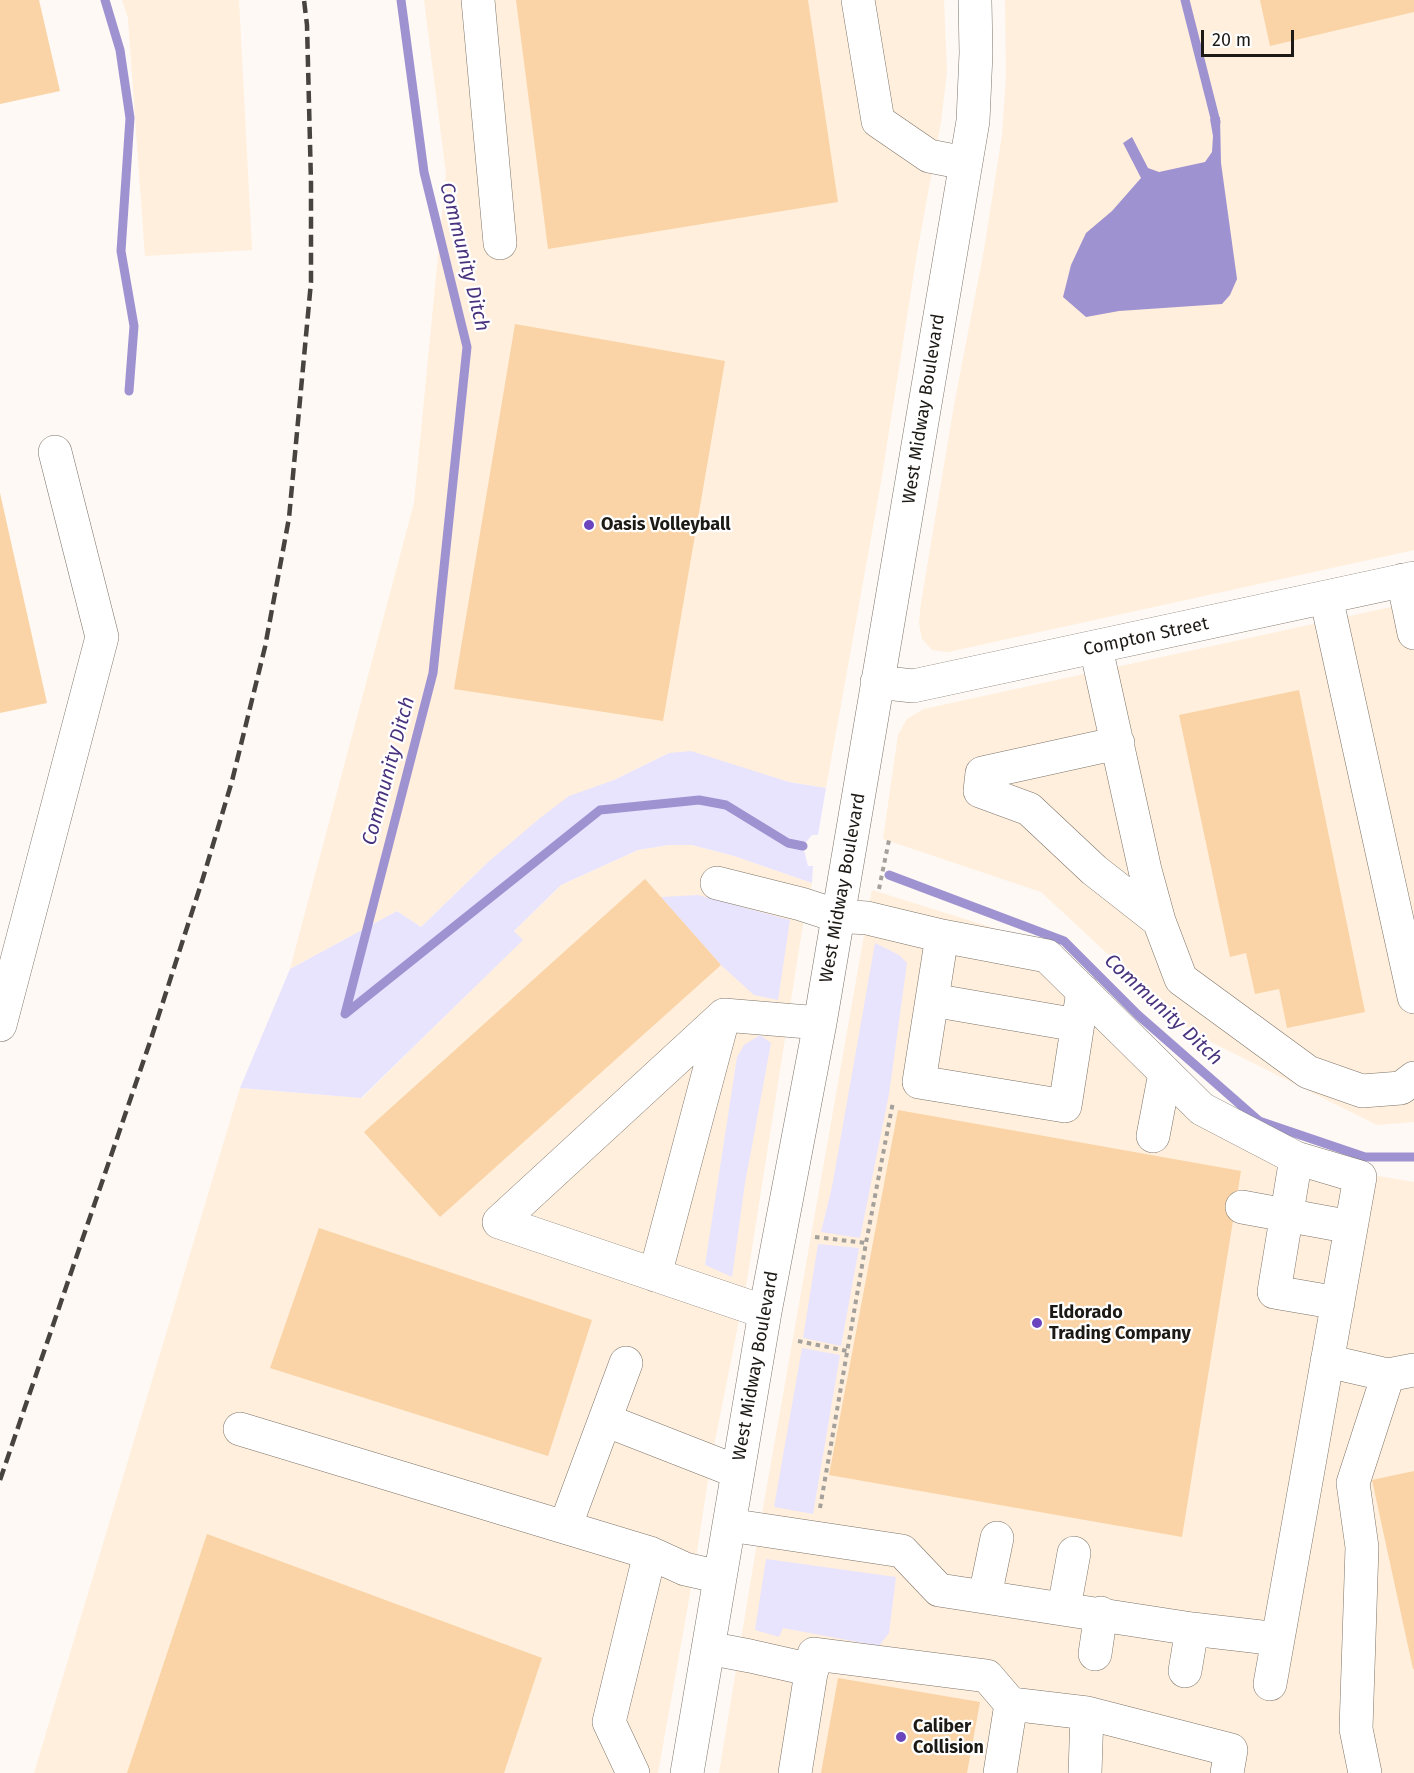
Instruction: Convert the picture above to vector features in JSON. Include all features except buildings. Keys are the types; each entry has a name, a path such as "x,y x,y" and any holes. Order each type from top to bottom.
{"street":[{"path":"478,0 500,243"},
{"path":"858,0 878,121 929,156 966,163"},
{"name":"West Midway Boulevard","path":"687,1773 765,1312 820,1023 973,121 975,0"},
{"path":"0,1025 102,637 55,452"},
{"path":"1408,579 1414,633"},
{"name":"Compton Street","path":"877,682 913,686 1408,579"},
{"path":"1326,597 1414,997"},
{"path":"1096,648 1145,870 1159,921 1181,979 1308,1072 1362,1091 1401,1088 1414,1078"},
{"path":"1118,743 982,773 980,790 1029,809 1094,870 1159,921"},
{"path":"717,883 801,904 838,916 867,918 942,936 1047,956 1202,1109 1296,1158 1360,1177 1270,1684"},
{"path":"942,936 919,1082 1065,1106 1083,991"},
{"path":"932,1000 1077,1025"},
{"path":"765,1312 499,1222 724,1015 820,1023"},
{"path":"655,1275 724,1015"},
{"path":"1153,1136 1165,1073"},
{"path":"1296,1158 1274,1292 1338,1303"},
{"path":"1242,1207 1351,1227"},
{"path":"1327,1361 1401,1373 1353,1483 1362,1547 1356,1729 1365,1773"},
{"path":"565,1527 626,1363"},
{"path":"605,1420 738,1472"},
{"path":"240,1430 650,1553 685,1569 720,1577"},
{"path":"729,1525 902,1551 939,1590 1101,1613 1192,1629 1278,1639"},
{"path":"985,1596 996,1538"},
{"path":"633,1773 609,1722 650,1553"},
{"path":"1064,1608 1074,1553"},
{"path":"1095,1654 1101,1613"},
{"path":"1185,1671 1192,1629"},
{"path":"708,1648 812,1670"},
{"path":"795,1773 814,1654 987,1676 1011,1704 1087,1713 1231,1750 1227,1773"},
{"path":"1000,1773 1011,1704"},
{"path":"1084,1773 1087,1713"}],"path":[{"path":"878,892 889,840"},
{"path":"818,1516 894,1095"},
{"path":"885,1147 891,1148"},
{"path":"816,1237 866,1243"},
{"path":"798,1341 847,1351"}],"shaded area":[{"path":"122,0 239,0 252,250 145,256 128,18"},
{"path":"424,0 944,0 947,72 941,122 917,253 881,482 826,788 789,782 745,769 669,753 614,780 487,863 421,927 397,911 290,969 414,503 446,174"},
{"path":"1005,0 1414,0 1414,550 948,652 932,650 922,639 919,623 921,603 955,400 984,250 1002,135 1006,76"},
{"path":"1220,117 1221,163 1237,279 1230,295 1222,304 1119,311 1086,317 1063,297 1071,265 1086,233 1112,211 1141,178 1123,143 1132,137 1148,168 1159,172 1205,162 1212,152 1213,136 1210,119"},
{"path":"1414,602 1414,1122 1377,1125 1193,1033 1041,892 883,839 898,735 907,719 924,709"},
{"path":"691,751 789,782 826,788 818,835 812,835 803,846 808,866 813,866 812,883 734,856 692,845 669,845 638,850 561,885 514,931 523,940 361,1098 240,1088 290,969 397,911 421,927 487,863 569,796 614,780 669,753"},
{"path":"669,845 692,845 734,856 812,883 803,924 747,1280 711,1461 658,1773 34,1773 240,1088 362,1098 522,940 514,931 561,885 638,850"},
{"path":"872,890 1035,941 1220,1108 1303,1149 1378,1176 1414,1182 1414,1773 719,1773 759,1531"},
{"path":"698,895 790,920 778,1000 754,995 721,965 661,897"},
{"path":"875,943 899,955 907,963 889,1094 860,1238 821,1232 832,1187"},
{"path":"760,1035 771,1043 745,1183 732,1277 705,1265 737,1057 744,1045"},
{"path":"818,1244 859,1248 841,1346 803,1338"},
{"path":"802,1348 840,1355 813,1514 774,1507"},
{"path":"766,1559 896,1577 889,1633 879,1646 783,1628 779,1637 755,1630"}],"waterway":[{"path":"105,0 120,50 130,118 121,251 134,326 129,391"},
{"name":"Community Ditch","path":"401,0 424,172 467,347 433,673 345,1014 600,810 699,800 726,805 788,843 803,846"},
{"path":"1185,0 1216,122"},
{"name":"Community Ditch","path":"889,875 1064,941 1138,1015 1259,1121 1365,1157 1414,1157"}],"railway":[{"path":"0,1480 151,1039 203,878 232,781 265,647 289,518 311,282 311,183 307,25 304,0"}],"place":[{"name":"Oasis Volleyball","path":"589,525"},
{"name":"Eldorado Trading Company","path":"1037,1323"},
{"name":"Caliber Collision","path":"901,1737"}]}
